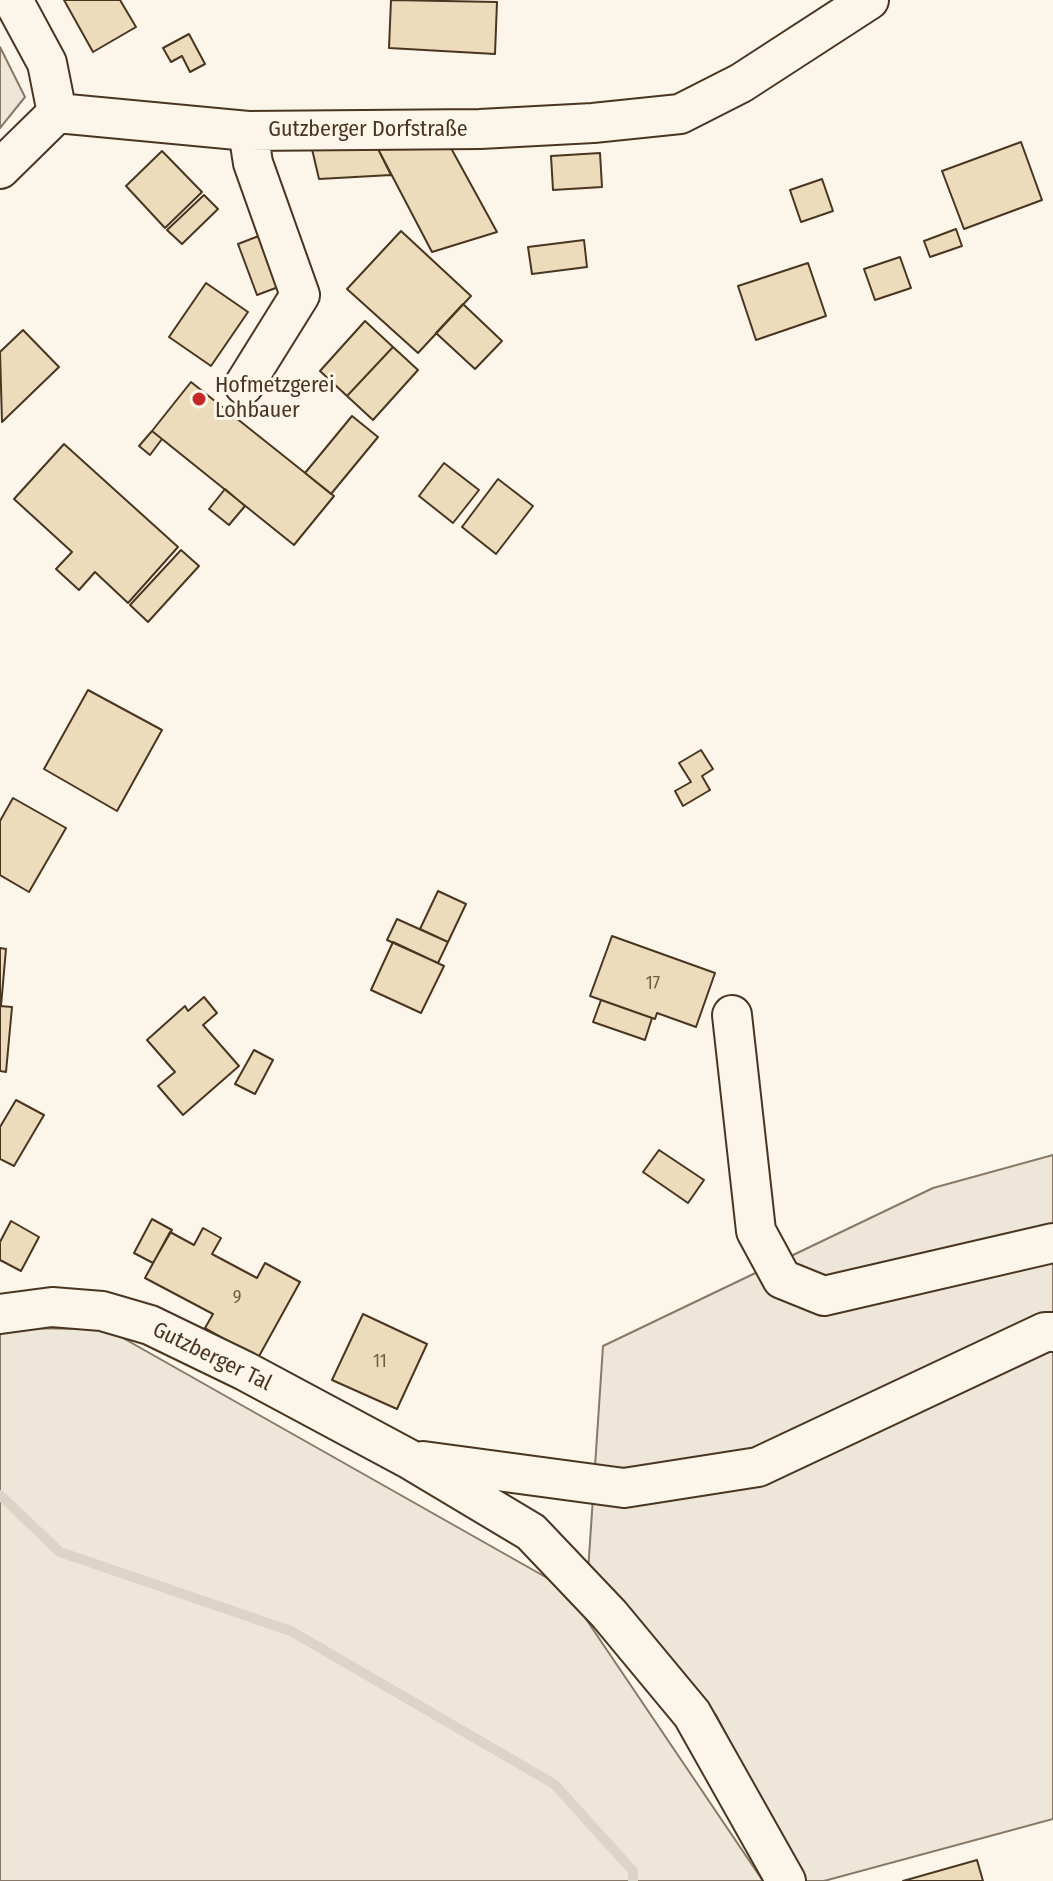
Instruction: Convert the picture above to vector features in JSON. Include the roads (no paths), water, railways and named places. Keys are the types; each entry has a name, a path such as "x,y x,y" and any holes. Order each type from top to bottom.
{"street":[{"path":"0,169 57,113 47,63 13,0"},
{"name":"Gutzberger Dorfstraße","path":"57,113 248,131 480,129 593,123 680,114 741,83 869,0"},
{"path":"244,385 300,295 253,163 248,131"},
{"path":"732,1015 756,1231 782,1279 824,1296 1053,1243"},
{"name":"Gutzberger Tal","path":"0,1314 52,1307 102,1311 150,1325 245,1371 409,1459 531,1532 609,1614 692,1714 786,1881"},
{"path":"409,1459 624,1488 758,1467 1045,1332 1053,1332"}],"waterway":[{"path":"0,1495 60,1552 291,1631 554,1784 633,1871 633,1881"}],"place":[{"name":"Hofmetzgerei Lohbauer","path":"199,399"}]}
